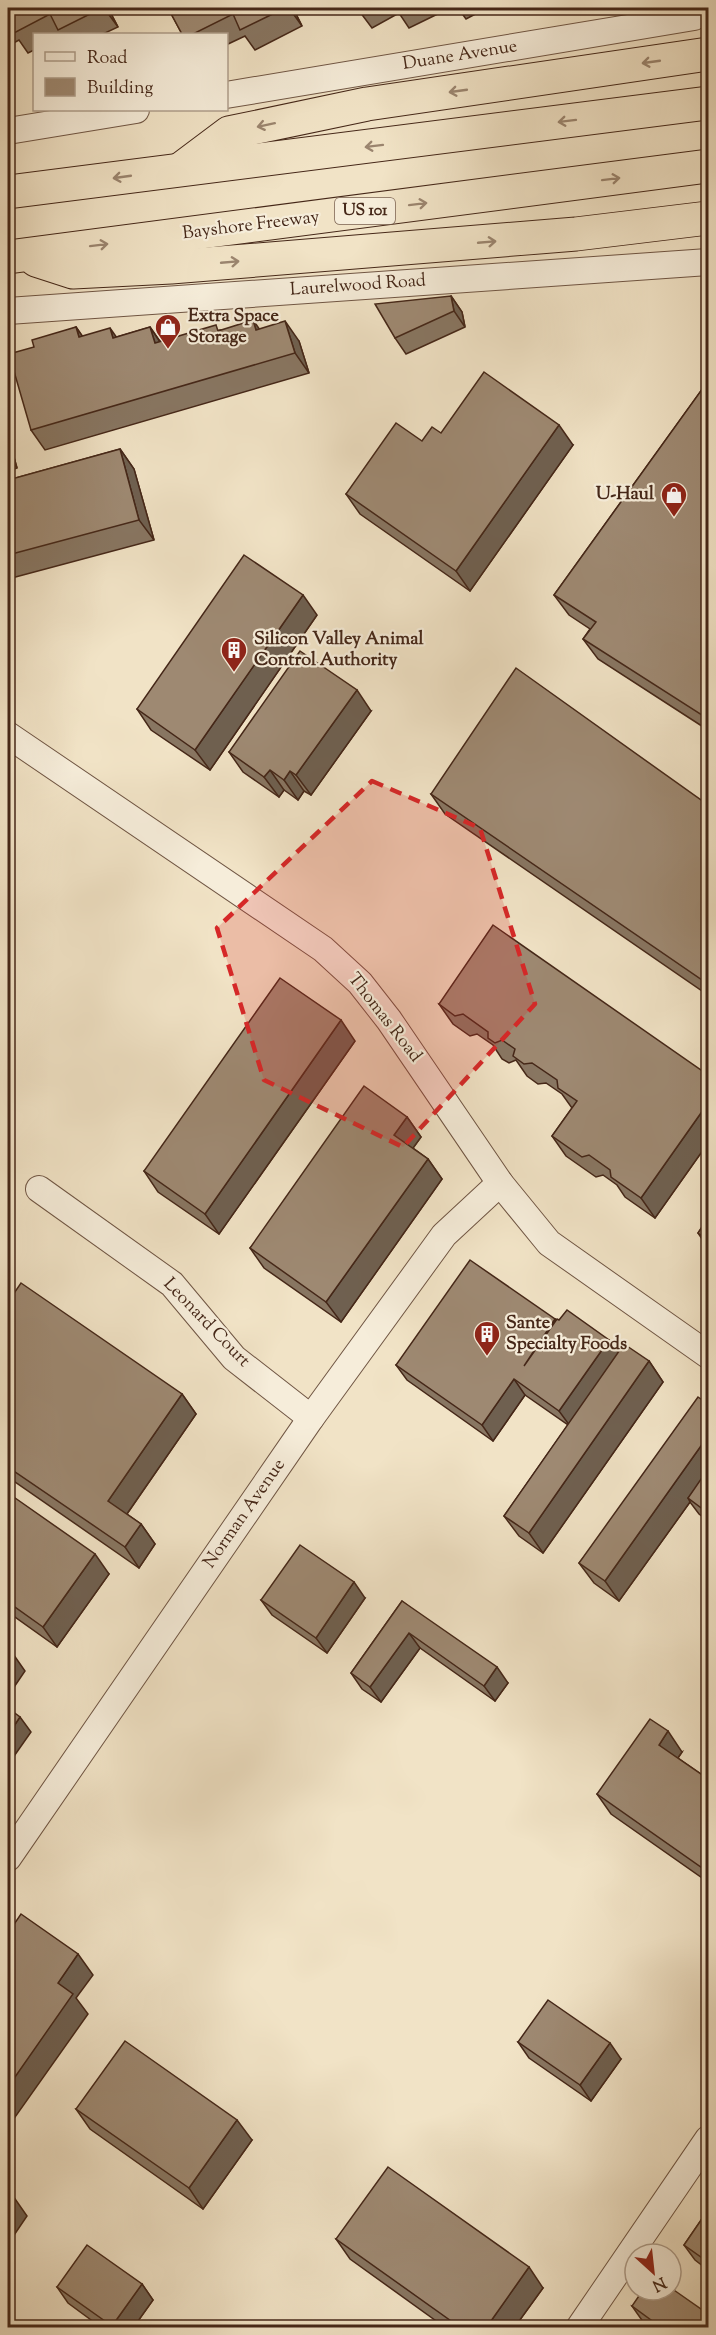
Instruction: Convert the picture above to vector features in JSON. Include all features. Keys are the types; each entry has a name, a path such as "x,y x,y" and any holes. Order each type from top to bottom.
{"highway":[{"path":"180,170 229,133 367,104 708,54"},
{"path":"8,192 708,103"},
{"name":"Bayshore Freeway","path":"14,256 708,166"},
{"path":"14,256 72,272 171,267 576,234 708,218"},
{"path":"576,234 620,239 708,232"}],"street":[{"name":"Duane Avenue","path":"228,95 701,12"},
{"path":"8,131 130,111"},
{"name":"Laurelwood Road","path":"8,311 708,262"},
{"name":"Thomas Road","path":"8,735 314,942 360,983 389,1020 500,1183 549,1243 708,1355"},
{"name":"Norman Avenue","path":"8,1858 311,1418 444,1235 500,1183"},
{"name":"Leonard Court","path":"39,1189 172,1284 234,1358 311,1418"},
{"path":"579,2328 708,2139"}],"highlighted area":[{"path":"372,781 480,828 535,1004 403,1147 264,1080 217,928"}],"building":[{"path":"8,8 102,8 58,30 50,14 14,33 8,20"},
{"path":"168,8 285,8 240,30 233,14 195,33 181,33"},
{"path":"451,296 454,311 395,338 375,304"},
{"path":"253,320 256,330 285,321 295,353 31,430 9,354 34,347 32,340 76,327 79,337 110,328 113,338 150,327 155,343 216,325 218,331"},
{"path":"484,372 559,425 456,571 346,494 396,423 422,441 432,427 441,433"},
{"name":"U-Haul","path":"708,381 708,719 583,639 596,622 554,595"},
{"path":"120,449 139,520 8,555 8,480"},
{"name":"Silicon Valley Animal Control Authority","path":"244,555 303,595 195,750 137,709"},
{"path":"300,651 357,690 296,775 290,771 284,780 270,770 264,777 229,752"},
{"path":"516,668 708,805 708,984 431,794"},
{"path":"493,925 708,1075 708,1103 641,1198 611,1177 610,1170 589,1155 582,1157 552,1136 577,1101 558,1088 557,1080 532,1063 524,1064 513,1056 515,1049 502,1040 495,1043 488,1038 488,1032 463,1014 455,1016 439,1004"},
{"path":"280,978 341,1020 205,1214 144,1171"},
{"path":"364,1086 407,1117 394,1135 428,1159 326,1302 250,1248"},
{"path":"708,1218 708,1240 698,1233"},
{"name":"Sante Specialty Foods","path":"470,1260 555,1319 524,1366 557,1319 559,1320 567,1310 609,1340 559,1411 514,1379 482,1425 396,1365"},
{"path":"21,1283 182,1394 108,1501 141,1524 125,1547 8,1467 8,1302"},
{"path":"624,1344 649,1361 529,1533 504,1516"},
{"path":"698,1397 708,1404 708,1436 605,1581 579,1563"},
{"path":"708,1469 708,1513 688,1498"},
{"path":"8,1493 95,1554 43,1627 8,1602"},
{"path":"300,1545 354,1582 316,1638 261,1600"},
{"path":"402,1601 497,1667 484,1686 409,1633 370,1687 351,1673"},
{"path":"8,1708 20,1717 8,1735"},
{"path":"650,1719 668,1731 659,1745 708,1779 708,1872 597,1794"},
{"path":"21,1914 78,1954 58,1983 73,1994 8,2087 8,1933"},
{"path":"548,2000 610,2043 580,2085 518,2042"},
{"path":"125,2041 237,2120 189,2188 76,2109"},
{"path":"388,2167 529,2267 486,2328 461,2328 336,2239"},
{"path":"8,2192 13,2196 8,2204"},
{"path":"708,2210 708,2262 684,2245"},
{"path":"87,2245 142,2284 112,2326 57,2287"},
{"path":"683,2296 708,2314 708,2328 662,2328 632,2306 635,2302 683,2302"},
{"path":"613,2322 621,2328 610,2328"}],"place":[{"name":"Extra Space Storage","path":"168,350"},
{"name":"U-Haul","path":"674,518"},
{"name":"Silicon Valley Animal Control Authority","path":"234,673"},
{"name":"Sante Specialty Foods","path":"487,1357"}]}
